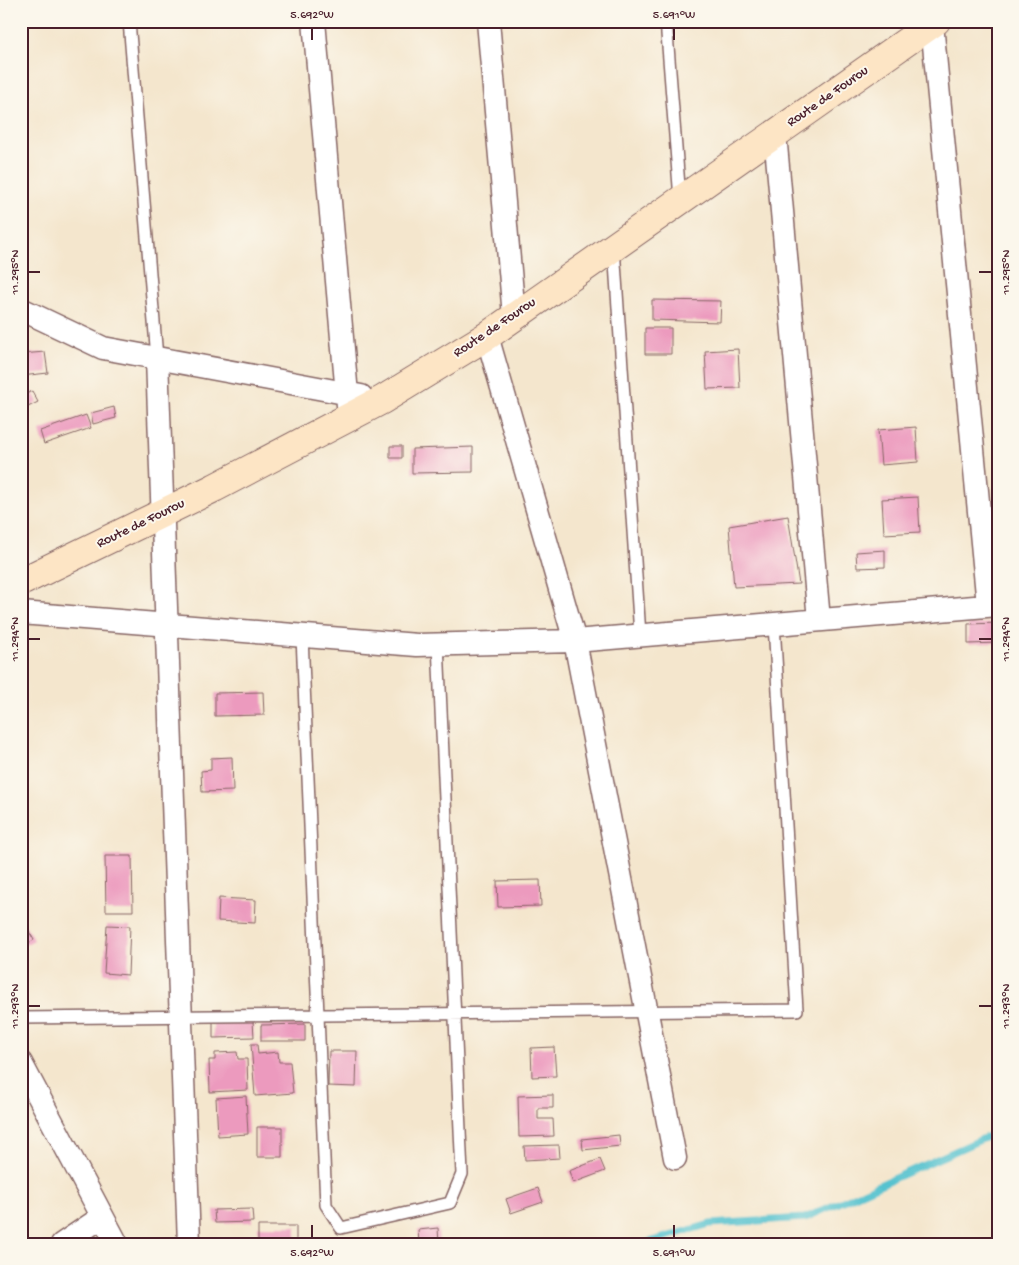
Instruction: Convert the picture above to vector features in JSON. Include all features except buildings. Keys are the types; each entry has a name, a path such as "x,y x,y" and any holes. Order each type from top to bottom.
{"main road":[{"name":"Route de Fourou","path":"21,582 163,513 348,405 382,400 487,336 934,23"}],"street":[{"path":"21,309 103,348 157,358 348,405 314,21"},
{"path":"488,21 514,316"},
{"path":"21,613 417,645 574,641 993,605 934,23"},
{"path":"775,134 819,620"},
{"path":"487,336 574,641 675,1158"},
{"path":"157,358 189,1244"},
{"path":"21,1064 116,1244"},
{"path":"62,1244 102,1217"}],"lane":[{"path":"129,21 157,358"},
{"path":"666,21 680,200"},
{"path":"614,246 640,635"},
{"path":"21,1018 797,1010 774,624"},
{"path":"302,636 326,1205 341,1228 450,1203 462,1174 438,644"}],"waterway":[{"path":"642,1244 710,1224 805,1218 998,1132"}]}
